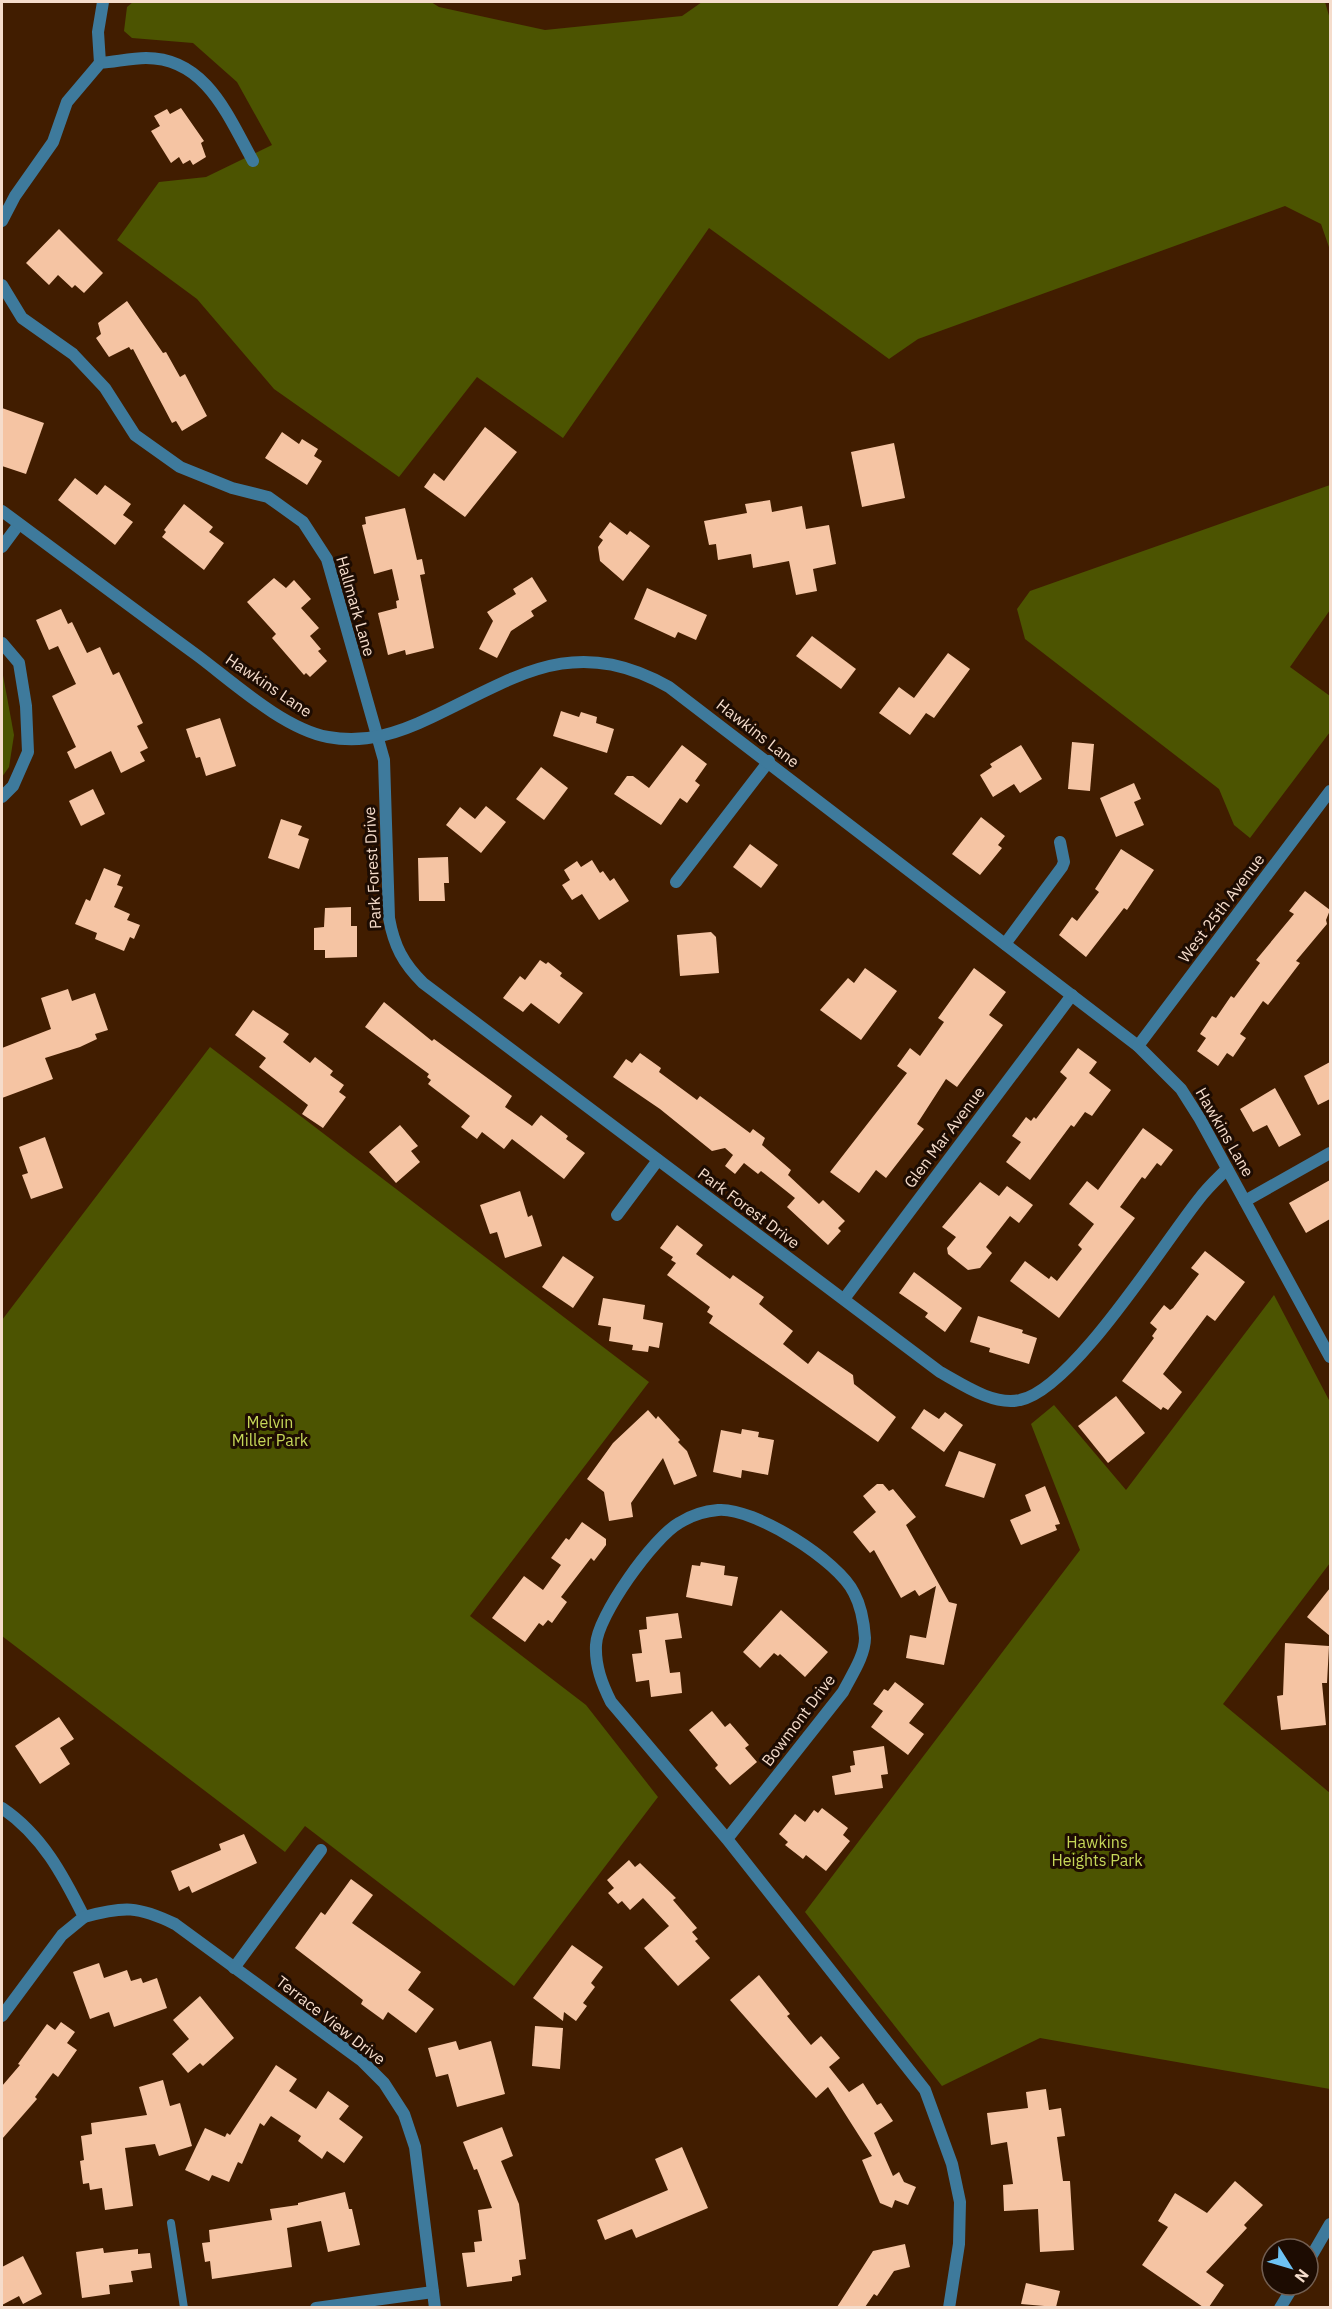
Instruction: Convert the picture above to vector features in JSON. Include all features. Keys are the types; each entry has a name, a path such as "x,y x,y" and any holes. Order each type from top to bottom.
{"street":[{"path":"2,221 15,196 52,142 67,102 100,63 99,18 103,2"},
{"path":"100,63 147,58 174,63 189,70 217,96 253,161"},
{"name":"Hallmark Lane","path":"2,285 22,318 73,354 105,388 135,435 180,467 232,488 268,497 303,522 327,559 377,738"},
{"name":"Hawkins Lane","path":"2,511 285,718 305,730 327,737 355,740 377,738 406,730 517,676 553,664 579,661 611,664 641,671 696,705 1138,1046 1181,1089 1326,1340 1330,1357"},
{"path":"2,547 19,524"},
{"path":"2,643 19,663 26,706 28,752 13,786 2,797"},
{"name":"Park Forest Drive","path":"377,738 384,760 389,918 393,941 404,963 423,983 940,1372 981,1395 1019,1401 1048,1388 1078,1359 1200,1197 1227,1168"},
{"path":"676,882 768,761"},
{"name":"West 25th Avenue","path":"1138,1046 1330,791"},
{"path":"1005,944 1065,862 1060,842"},
{"name":"Glen Mar Avenue","path":"844,1299 1072,995"},
{"path":"1245,1201 1330,1153"},
{"path":"617,1215 658,1160"},
{"name":"Bowmont Drive","path":"727,1839 843,1692 857,1665 865,1640 862,1618 854,1592 840,1574 774,1527 738,1511 719,1510 699,1514 678,1523 663,1536 610,1604 596,1643 597,1664 611,1702 727,1839 925,2090 952,2164 960,2202 959,2244 949,2307"},
{"path":"2,1808 18,1819 42,1844 64,1878 84,1917"},
{"path":"234,1968 321,1851"},
{"name":"Terrace View Drive","path":"2,2016 62,1935 84,1917 113,1910 147,1910 175,1924 362,2061 384,2083 404,2114 415,2147 435,2307"},
{"path":"1320,2241 1330,2224"},
{"path":"316,2307 433,2292"}],"lane":[{"path":"171,2223 184,2307"}],"green space":[{"path":"133,2 431,2 439,7 545,30 682,16 702,2 1325,2 1330,19 1330,250 1321,224 1285,206 918,339 889,359 709,228 563,438 477,377 399,477 274,389 197,299 117,240 159,182 206,177 272,145 237,82 193,43 132,38 124,31 127,7"},
{"path":"1330,485 1330,610 1290,667 1330,696 1330,732 1250,838 1234,825 1219,789 1025,639 1017,609 1030,591"},
{"path":"2,670 14,735 9,767 2,777"},
{"name":"Melvin Miller Park","path":"210,1047 649,1382 470,1616 586,1705 658,1797 514,1986 305,1826 285,1852 2,1636 2,1320"},
{"name":"Hawkins Heights Park","path":"1274,1295 1330,1402 1330,1563 1223,1704 1330,1793 1330,2089 1040,2038 942,2086 805,1912 1080,1550 1031,1424 1054,1405 1126,1490"}],"building":[{"path":"181,108 204,141 201,143 206,157 193,165 190,160 183,164 179,157 171,163 151,131 160,126 154,116 167,109 170,114"},
{"path":"59,229 103,273 84,293 75,285 72,288 58,275 49,285 26,263"},
{"path":"127,301 163,353 166,352 180,377 185,374 207,416 182,431 176,421 172,423 133,349 129,347 109,357 96,338 101,334 98,323"},
{"path":"2,408 44,423 26,474 2,466"},
{"path":"485,427 517,452 465,517 424,487 434,473 444,481"},
{"path":"282,432 299,444 302,439 318,449 314,456 322,461 307,485 265,458"},
{"path":"894,443 905,498 862,507 851,452"},
{"path":"75,478 97,495 105,485 131,504 123,515 133,522 115,545 58,500"},
{"path":"770,500 772,512 802,506 806,529 829,525 836,564 813,569 817,591 796,595 789,561 753,568 751,554 718,560 716,544 709,545 704,521 747,513 745,504"},
{"path":"184,504 213,527 209,532 224,543 204,570 162,537 166,532 164,530"},
{"path":"405,508 417,560 422,559 425,574 420,575 434,648 406,655 405,650 388,655 378,613 397,608 396,601 399,600 392,569 374,574 362,525 366,524 365,517"},
{"path":"610,522 627,535 630,531 650,546 623,581 600,561 598,547 603,540 599,537"},
{"path":"532,577 547,601 531,611 534,616 511,631 497,658 479,649 493,621 487,612 516,594 513,589"},
{"path":"274,578 286,588 294,580 311,599 301,608 319,628 310,636 321,649 318,651 327,661 310,677 306,673 304,675 272,638 276,634 247,602"},
{"path":"647,588 707,615 696,640 678,632 675,638 634,619"},
{"path":"61,609 68,624 72,622 87,653 100,647 113,675 119,672 143,723 137,726 148,748 140,752 145,761 121,773 111,751 75,769 67,752 76,747 52,696 76,684 58,646 49,650 36,620"},
{"path":"812,636 856,669 841,689 796,656"},
{"path":"948,653 970,669 934,718 926,713 910,735 879,713 899,687 914,698"},
{"path":"561,711 579,717 581,712 597,717 596,723 614,729 607,753 553,736"},
{"path":"220,718 236,766 206,776 200,757 196,758 186,729"},
{"path":"1072,742 1094,744 1090,791 1068,789"},
{"path":"682,745 707,764 695,781 700,785 687,803 680,798 661,825 614,794 627,776 633,776 649,788"},
{"path":"1021,745 1042,779 1020,793 1014,784 993,797 980,775 992,767 990,764"},
{"path":"541,767 568,788 544,820 516,799"},
{"path":"1134,783 1141,799 1134,802 1144,825 1116,837 1100,798"},
{"path":"93,789 105,814 81,826 69,801"},
{"path":"486,806 506,822 481,853 446,825 460,807 475,819"},
{"path":"981,817 1005,836 998,845 1002,848 980,875 952,854"},
{"path":"281,819 302,826 298,835 309,839 299,869 268,858"},
{"path":"750,844 778,865 761,888 733,867"},
{"path":"1121,849 1154,870 1127,910 1124,908 1086,957 1059,935 1072,917 1077,921 1099,892 1095,889"},
{"path":"448,857 449,883 444,883 445,901 419,901 418,858"},
{"path":"592,860 600,873 603,871 610,881 614,878 629,901 599,920 582,894 572,900 562,885 570,880 564,870 577,861 581,867"},
{"path":"104,868 121,875 117,885 123,887 114,907 130,914 127,920 140,925 134,939 130,937 124,951 95,939 97,933 75,924 86,899 90,901"},
{"path":"1305,891 1330,910 1326,920 1327,924 1296,961 1300,963 1268,1005 1263,1001 1240,1034 1246,1038 1233,1057 1227,1053 1218,1066 1197,1051 1206,1038 1200,1034 1212,1016 1216,1018 1231,996 1234,998 1260,963 1256,960 1294,914 1289,911"},
{"path":"351,907 351,926 357,926 357,957 325,958 325,950 314,950 314,928 324,927 325,908"},
{"path":"711,932 716,937 719,973 680,976 677,935"},
{"path":"540,960 546,964 548,962 562,973 560,976 583,993 559,1024 531,1003 523,1012 503,998 520,976 525,980"},
{"path":"865,968 897,991 861,1040 820,1010 848,978 854,983"},
{"path":"974,968 1006,992 989,1015 1003,1025 957,1087 946,1079 917,1124 924,1129 886,1178 876,1170 859,1193 830,1172 907,1073 897,1066 910,1048 920,1056 944,1022 938,1018"},
{"path":"68,989 72,1001 95,993 108,1030 95,1034 97,1039 80,1047 45,1058 53,1079 2,1098 2,1048 51,1029 41,998"},
{"path":"384,1002 432,1041 434,1039 512,1096 505,1107 532,1126 541,1115 568,1136 566,1139 585,1153 564,1179 512,1139 504,1149 482,1132 477,1139 461,1127 470,1116 428,1084 431,1080 427,1077 429,1074 365,1027"},
{"path":"253,1010 289,1034 283,1042 310,1063 315,1057 333,1071 330,1075 344,1085 339,1092 346,1097 323,1128 302,1114 308,1105 259,1067 266,1058 235,1035"},
{"path":"1078,1048 1097,1062 1089,1073 1111,1090 1092,1116 1085,1112 1074,1127 1071,1125 1030,1180 1006,1162 1021,1142 1012,1136 1026,1117 1031,1121 1034,1117 1036,1119 1067,1078 1060,1072"},
{"path":"640,1053 661,1068 659,1072 697,1100 700,1096 750,1133 753,1129 765,1138 762,1145 791,1170 788,1175 819,1204 823,1200 845,1221 838,1228 841,1231 828,1245 787,1207 795,1198 761,1171 758,1174 744,1163 735,1174 725,1166 733,1155 725,1148 712,1151 660,1109 613,1077 626,1059 632,1063"},
{"path":"1330,1062 1330,1099 1318,1105 1304,1076"},
{"path":"1275,1088 1301,1135 1279,1147 1267,1125 1253,1132 1240,1109"},
{"path":"400,1125 418,1146 411,1151 420,1162 396,1183 369,1152"},
{"path":"1143,1128 1173,1150 1161,1166 1157,1163 1145,1179 1142,1177 1120,1207 1135,1218 1059,1318 1010,1281 1025,1261 1049,1279 1051,1276 1057,1281 1082,1249 1078,1245 1094,1224 1069,1204 1087,1181 1098,1190"},
{"path":"45,1137 63,1188 31,1199 22,1175 28,1173 19,1147"},
{"path":"1330,1180 1330,1219 1306,1233 1289,1203"},
{"path":"980,1182 999,1196 1007,1186 1033,1205 1019,1223 1010,1216 986,1247 992,1253 980,1268 968,1270 948,1254 947,1248 956,1237 942,1227"},
{"path":"520,1191 528,1217 532,1215 542,1246 505,1258 497,1232 490,1234 480,1205"},
{"path":"677,1225 703,1245 696,1254 730,1279 733,1275 764,1297 759,1304 793,1331 783,1344 808,1364 818,1351 853,1375 854,1384 896,1417 878,1442 709,1323 713,1316 707,1312 710,1307 667,1275 676,1263 671,1260 673,1257 660,1248"},
{"path":"1205,1251 1245,1282 1215,1321 1207,1315 1163,1374 1182,1392 1168,1410 1163,1407 1161,1410 1122,1381 1154,1338 1152,1336 1157,1329 1150,1323 1164,1305 1170,1310 1173,1308 1199,1274 1191,1268"},
{"path":"563,1256 594,1277 573,1308 542,1287"},
{"path":"914,1272 962,1308 945,1332 925,1317 928,1313 899,1293"},
{"path":"603,1298 645,1305 643,1319 663,1323 659,1348 649,1346 648,1352 632,1350 633,1345 609,1341 611,1327 598,1325"},
{"path":"978,1316 1023,1330 1022,1333 1037,1338 1029,1364 989,1352 990,1348 970,1342"},
{"path":"1116,1396 1145,1433 1108,1463 1078,1426"},
{"path":"924,1409 939,1419 945,1412 963,1425 944,1452 911,1428"},
{"path":"648,1410 656,1419 658,1416 680,1440 678,1442 687,1451 697,1476 674,1485 663,1458 631,1503 633,1517 609,1521 604,1492 587,1479 613,1443"},
{"path":"742,1429 759,1432 758,1437 774,1440 768,1475 742,1470 741,1478 713,1472 721,1430 741,1434"},
{"path":"959,1451 996,1464 984,1498 945,1486"},
{"path":"877,1484 883,1484 889,1491 893,1489 916,1517 906,1525 949,1602 957,1604 944,1665 906,1658 910,1635 926,1638 936,1586 919,1596 915,1590 901,1598 874,1550 870,1553 853,1532 876,1512 863,1496"},
{"path":"1045,1486 1060,1524 1055,1525 1057,1530 1021,1545 1010,1520 1031,1511 1025,1495"},
{"path":"582,1522 606,1539 606,1545 594,1561 591,1558 561,1597 567,1602 552,1623 548,1620 543,1626 539,1623 525,1642 492,1618 524,1576 543,1590 561,1565 551,1558 566,1538 569,1540"},
{"path":"701,1562 725,1566 724,1575 738,1577 732,1606 686,1597 692,1565 700,1566"},
{"path":"1330,1588 1330,1636 1307,1617"},
{"path":"781,1610 828,1652 805,1677 780,1654 778,1656 774,1653 760,1668 743,1652"},
{"path":"678,1613 682,1638 665,1640 670,1673 680,1672 682,1693 651,1697 649,1680 636,1682 632,1654 642,1653 639,1630 647,1629 646,1617"},
{"path":"1285,1643 1329,1646 1327,1683 1322,1683 1326,1725 1281,1730 1277,1696 1283,1695"},
{"path":"895,1682 924,1704 909,1723 924,1734 908,1755 871,1727 883,1711 873,1704 884,1689 888,1691"},
{"path":"712,1711 725,1727 730,1723 749,1745 745,1748 757,1762 730,1785 715,1768 718,1765 689,1730"},
{"path":"59,1717 74,1739 60,1748 70,1764 40,1784 15,1746"},
{"path":"884,1746 888,1774 881,1775 883,1788 835,1795 832,1776 851,1772 850,1766 855,1765 853,1751"},
{"path":"822,1808 848,1828 843,1835 850,1841 826,1871 806,1855 803,1859 785,1845 788,1842 779,1834 795,1814 805,1822 814,1810 818,1813"},
{"path":"244,1834 257,1863 192,1893 189,1886 179,1891 171,1871 221,1850 219,1844"},
{"path":"629,1860 635,1867 640,1863 676,1898 673,1900 697,1928 692,1932 698,1939 695,1941 710,1958 678,1986 644,1948 669,1926 643,1898 630,1910 622,1901 618,1904 608,1893 614,1888 607,1880"},
{"path":"351,1879 373,1895 352,1923 421,1972 408,1990 434,2009 416,2033 388,2012 383,2020 361,2004 363,2000 295,1948 321,1912 325,1915"},
{"path":"572,1945 603,1967 591,1983 595,1987 583,2003 587,2006 576,2021 564,2012 563,2021 533,1998"},
{"path":"99,1963 104,1978 127,1970 131,1981 141,1978 143,1983 157,1978 167,2008 114,2027 109,2012 90,2019 73,1972"},
{"path":"759,1975 790,2014 787,2016 811,2045 821,2036 840,2058 829,2067 849,2092 863,2083 877,2105 881,2103 893,2121 874,2133 893,2176 899,2172 904,2182 916,2187 908,2205 895,2200 892,2208 880,2203 862,2160 872,2156 828,2087 816,2098 730,2000"},
{"path":"200,1996 234,2038 203,2066 200,2063 188,2073 172,2054 189,2039 173,2020"},
{"path":"61,2022 75,2032 67,2043 77,2050 58,2077 53,2073 35,2097 37,2099 2,2139 2,2086 20,2065 18,2064 47,2024 55,2030"},
{"path":"535,2026 563,2028 560,2069 532,2066"},
{"path":"456,2041 459,2050 491,2041 505,2094 457,2107 448,2074 436,2077 428,2048"},
{"path":"276,2065 297,2079 289,2091 316,2109 328,2091 349,2106 339,2119 363,2137 344,2163 327,2151 322,2159 298,2141 301,2136 271,2116 264,2126 260,2123 242,2164 238,2162 229,2182 212,2175 209,2181 185,2170 205,2128 225,2137 227,2133 230,2135"},
{"path":"163,2080 170,2106 180,2103 192,2146 159,2156 155,2144 125,2148 133,2206 105,2210 102,2188 90,2190 89,2183 83,2184 80,2161 84,2160 81,2136 92,2134 91,2123 147,2115 139,2087"},
{"path":"1046,2089 1049,2110 1061,2108 1065,2136 1057,2137 1063,2181 1070,2181 1074,2250 1040,2252 1038,2209 1004,2211 1003,2185 1013,2184 1007,2142 991,2145 987,2113 1028,2108 1026,2092"},
{"path":"502,2127 513,2156 501,2161 519,2204 526,2259 519,2260 521,2275 512,2277 512,2281 467,2287 462,2253 475,2252 474,2242 482,2241 478,2210 492,2208 477,2169 474,2170 463,2142"},
{"path":"682,2147 708,2208 636,2238 632,2229 605,2240 597,2220 668,2190 655,2159"},
{"path":"1235,2181 1263,2205 1244,2225 1247,2228 1206,2272 1224,2285 1209,2307 1203,2307 1142,2265 1168,2227 1158,2221 1175,2193 1207,2213"},
{"path":"345,2192 349,2209 352,2209 360,2245 328,2252 321,2221 287,2228 292,2267 212,2279 210,2261 205,2262 202,2243 210,2242 209,2230 272,2220 270,2209 298,2205 298,2203"},
{"path":"905,2244 910,2267 894,2271 877,2296 874,2294 865,2307 837,2307 873,2251"},
{"path":"103,2248 104,2253 138,2249 138,2254 150,2253 152,2268 131,2271 133,2282 109,2285 110,2294 82,2298 76,2252"},
{"path":"23,2256 42,2294 23,2304 19,2296 2,2305 2,2267"},
{"path":"1026,2283 1060,2291 1056,2307 1021,2304"}]}
